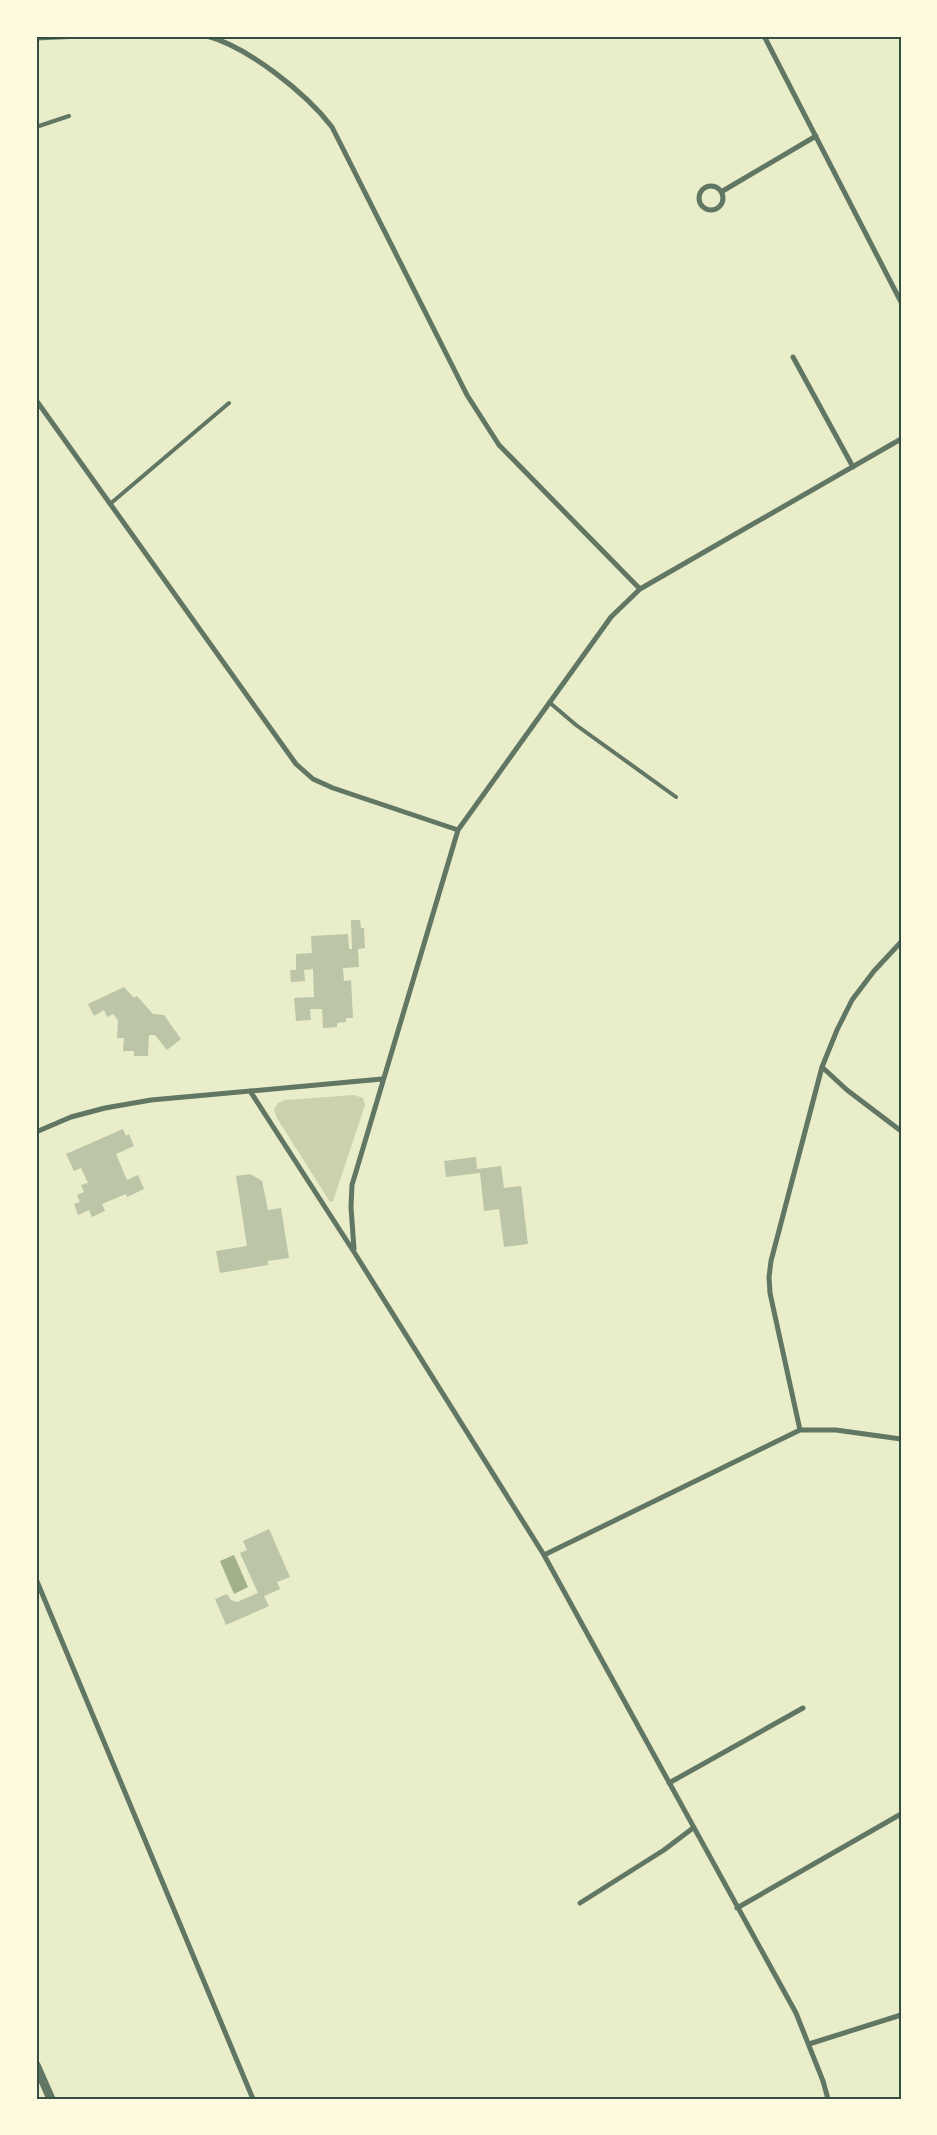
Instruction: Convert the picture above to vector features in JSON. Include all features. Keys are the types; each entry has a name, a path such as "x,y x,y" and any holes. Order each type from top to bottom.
{"street":[{"path":"36,38 81,36"},
{"path":"207,36 222,40 262,64 308,100 332,127 467,394 486,426 499,445 640,589"},
{"path":"764,36 901,302"},
{"path":"721,192 816,136"},
{"path":"712,187 721,192 723,197 720,207 710,210 701,205 699,200 702,190 712,187"},
{"path":"793,357 853,467"},
{"path":"36,400 296,764 313,779 332,788 458,830"},
{"path":"354,1252 350,1207 352,1186 382,1079 458,830 611,617 640,589 901,440"},
{"path":"800,1430 768,1277 779,1227 822,1067 836,1030 852,1000 901,942"},
{"path":"822,1067 846,1090 901,1131"},
{"path":"36,1132 71,1116 151,1100 382,1079"},
{"path":"250,1091 354,1252 544,1555 796,2013 828,2099"},
{"path":"544,1555 800,1430 836,1430 901,1439"},
{"path":"36,1579 253,2099"},
{"path":"668,1782 803,1708"},
{"path":"737,1908 901,1814"},
{"path":"580,1903 664,1850 693,1828"},
{"path":"809,2044 901,2015"},
{"path":"36,2065 51,2099"}],"lane":[{"path":"36,127 69,116"},
{"path":"110,504 229,403"},
{"path":"549,702 576,725 676,797"}],"shaded area":[{"path":"354,1095 363,1098 365,1105 333,1201 330,1202 277,1118 274,1110 278,1103 285,1100"},
{"path":"234,1555 248,1587 234,1594 220,1561"}],"building":[{"path":"351,920 360,920 361,928 364,928 365,948 358,949 359,967 343,968 344,981 351,980 353,1018 346,1018 346,1022 337,1023 337,1027 323,1028 322,1009 310,1009 311,1020 296,1021 294,998 314,997 313,969 304,970 305,981 291,982 290,970 296,970 296,954 312,953 311,936 348,934 349,949 352,949"},
{"path":"124,987 134,998 137,996 153,1014 164,1015 181,1039 167,1050 155,1035 149,1035 148,1056 134,1056 134,1051 123,1051 124,1038 117,1038 118,1020 113,1014 107,1017 104,1010 94,1016 88,1004"},
{"path":"123,1129 126,1136 129,1134 134,1146 116,1154 127,1180 138,1175 144,1189 127,1197 126,1194 102,1204 105,1211 92,1217 89,1210 78,1215 74,1204 80,1202 77,1195 84,1192 81,1185 88,1183 81,1168 74,1171 66,1154"},
{"path":"476,1157 477,1169 501,1166 504,1188 521,1186 528,1244 504,1247 499,1209 484,1211 480,1173 446,1177 444,1161"},
{"path":"250,1174 262,1181 268,1210 281,1208 289,1258 268,1261 268,1265 220,1273 216,1251 247,1246 236,1176"},
{"path":"269,1529 290,1577 277,1582 280,1589 264,1596 269,1606 226,1625 215,1599 227,1594 231,1600 237,1602 258,1593 240,1553 247,1550 243,1541"}]}
